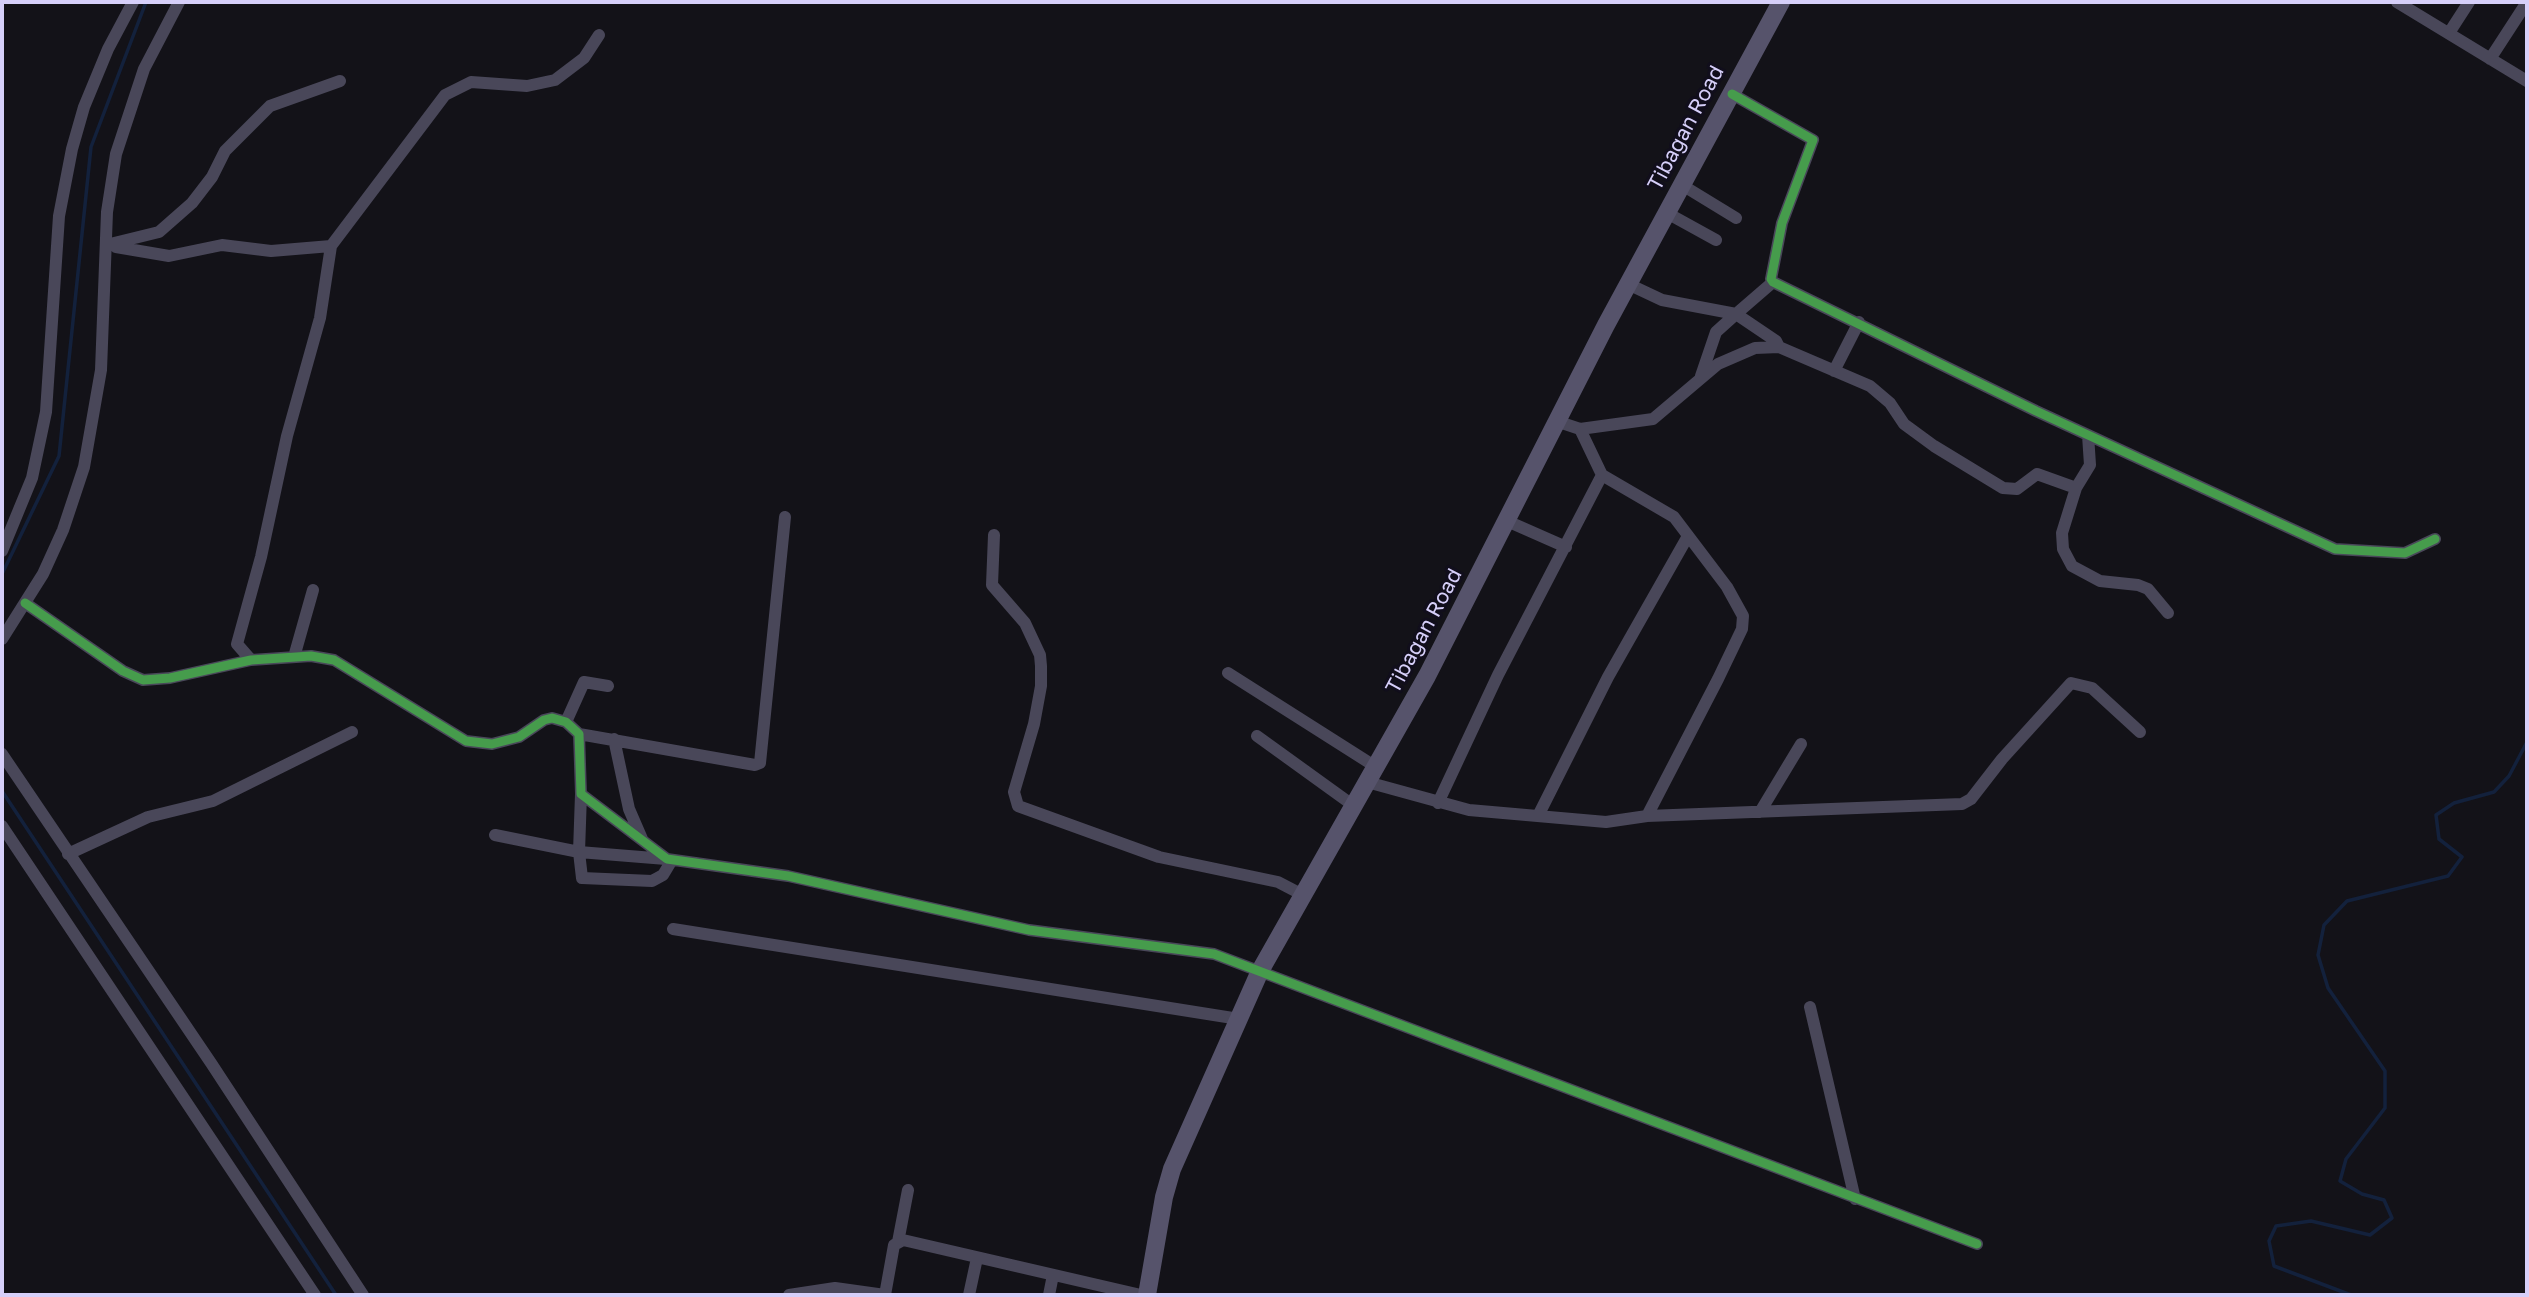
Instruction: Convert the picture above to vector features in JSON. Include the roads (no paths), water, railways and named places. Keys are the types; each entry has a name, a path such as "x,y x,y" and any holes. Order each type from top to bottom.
{"main road":[{"name":"Tibagan Road","path":"1147,1295 1164,1196 1172,1169 1260,971 1427,676 1628,284 1781,2"}],"street":[{"path":"2,551 32,478 44,427 60,216 72,149 104,59 133,2"},
{"path":"2,639 43,574 63,530 90,445 101,370 110,186 124,124 144,69 179,2"},
{"path":"2397,2 2411,5 2449,33 2527,81"},
{"path":"2449,33 2469,2"},
{"path":"2490,59 2527,2"},
{"path":"251,660 237,644 261,557 287,436 322,309 331,246 445,95 471,82 539,86 555,80 584,58 599,36"},
{"path":"106,245 159,232 192,203 212,177 225,151 270,106 340,81"},
{"path":"1732,94 1813,140 1782,223 1771,279 1773,282 2088,435 2335,549 2405,553 2435,539"},
{"path":"1682,185 1736,218"},
{"path":"1667,213 1716,240"},
{"path":"106,245 169,256 222,245 271,251 331,246"},
{"path":"1699,379 1716,332 1773,282"},
{"path":"1628,284 1662,300 1736,314 1776,341 1779,346"},
{"path":"1833,371 1859,322"},
{"path":"1559,422 1580,429 1653,419 1718,364 1755,348 1779,346 1870,386 1890,403 1904,424 1934,446 2003,488 2017,489 2037,474 2076,488"},
{"path":"1580,429 1602,475 1665,509 1727,587 1744,622 1718,679 1647,816"},
{"path":"2088,435 2090,465 2076,488 2061,541 2069,563 2100,581 2143,586 2168,613"},
{"path":"1438,803 1498,675 1602,475"},
{"path":"25,603 134,678 170,678 251,660 311,656 334,660 466,741 492,744 519,737 544,720 552,718 566,722 579,734 614,738 755,765 762,761 785,517"},
{"path":"1507,521 1566,547"},
{"path":"994,535 992,585 1025,623 1041,666 1041,686 1034,724 1014,792 1018,806 1159,857 1278,882 1303,895"},
{"path":"1538,816 1608,677 1688,536"},
{"path":"294,657 313,590"},
{"path":"1228,673 1372,774 1438,803 1469,810 1606,822 1647,816 1966,803 2071,683 2092,688 2140,732"},
{"path":"566,722 584,682 608,686"},
{"path":"68,854 148,817 213,801 352,732"},
{"path":"579,734 579,873 585,879 652,881 663,875 669,859"},
{"path":"1257,736 1354,806"},
{"path":"614,738 629,809 644,842"},
{"path":"1760,812 1801,744"},
{"path":"2,754 211,1063 363,1295"},
{"path":"581,794 669,859"},
{"path":"2,826 315,1295"},
{"path":"495,835 579,852 669,859 788,876 1029,930 1128,945 1195,950 1260,971 1977,1244"},
{"path":"673,929 1239,1020"},
{"path":"1810,1007 1856,1199"},
{"path":"898,1242 908,1189"},
{"path":"789,1295 835,1288 885,1295 894,1245 902,1240 1141,1295"},
{"path":"968,1295 977,1258"},
{"path":"1049,1295 1053,1275"}],"waterway":[{"path":"2,574 59,456 91,147 146,2"},
{"path":"2351,1295 2274,1266 2269,1241 2276,1226 2311,1221 2370,1235 2392,1218 2384,1200 2362,1194 2340,1181 2346,1159 2385,1108 2385,1071 2328,988 2318,955 2324,925 2347,901 2448,876 2462,857 2439,839 2436,815 2454,803 2494,792 2509,776 2527,742"},
{"path":"2,791 336,1295"}]}
